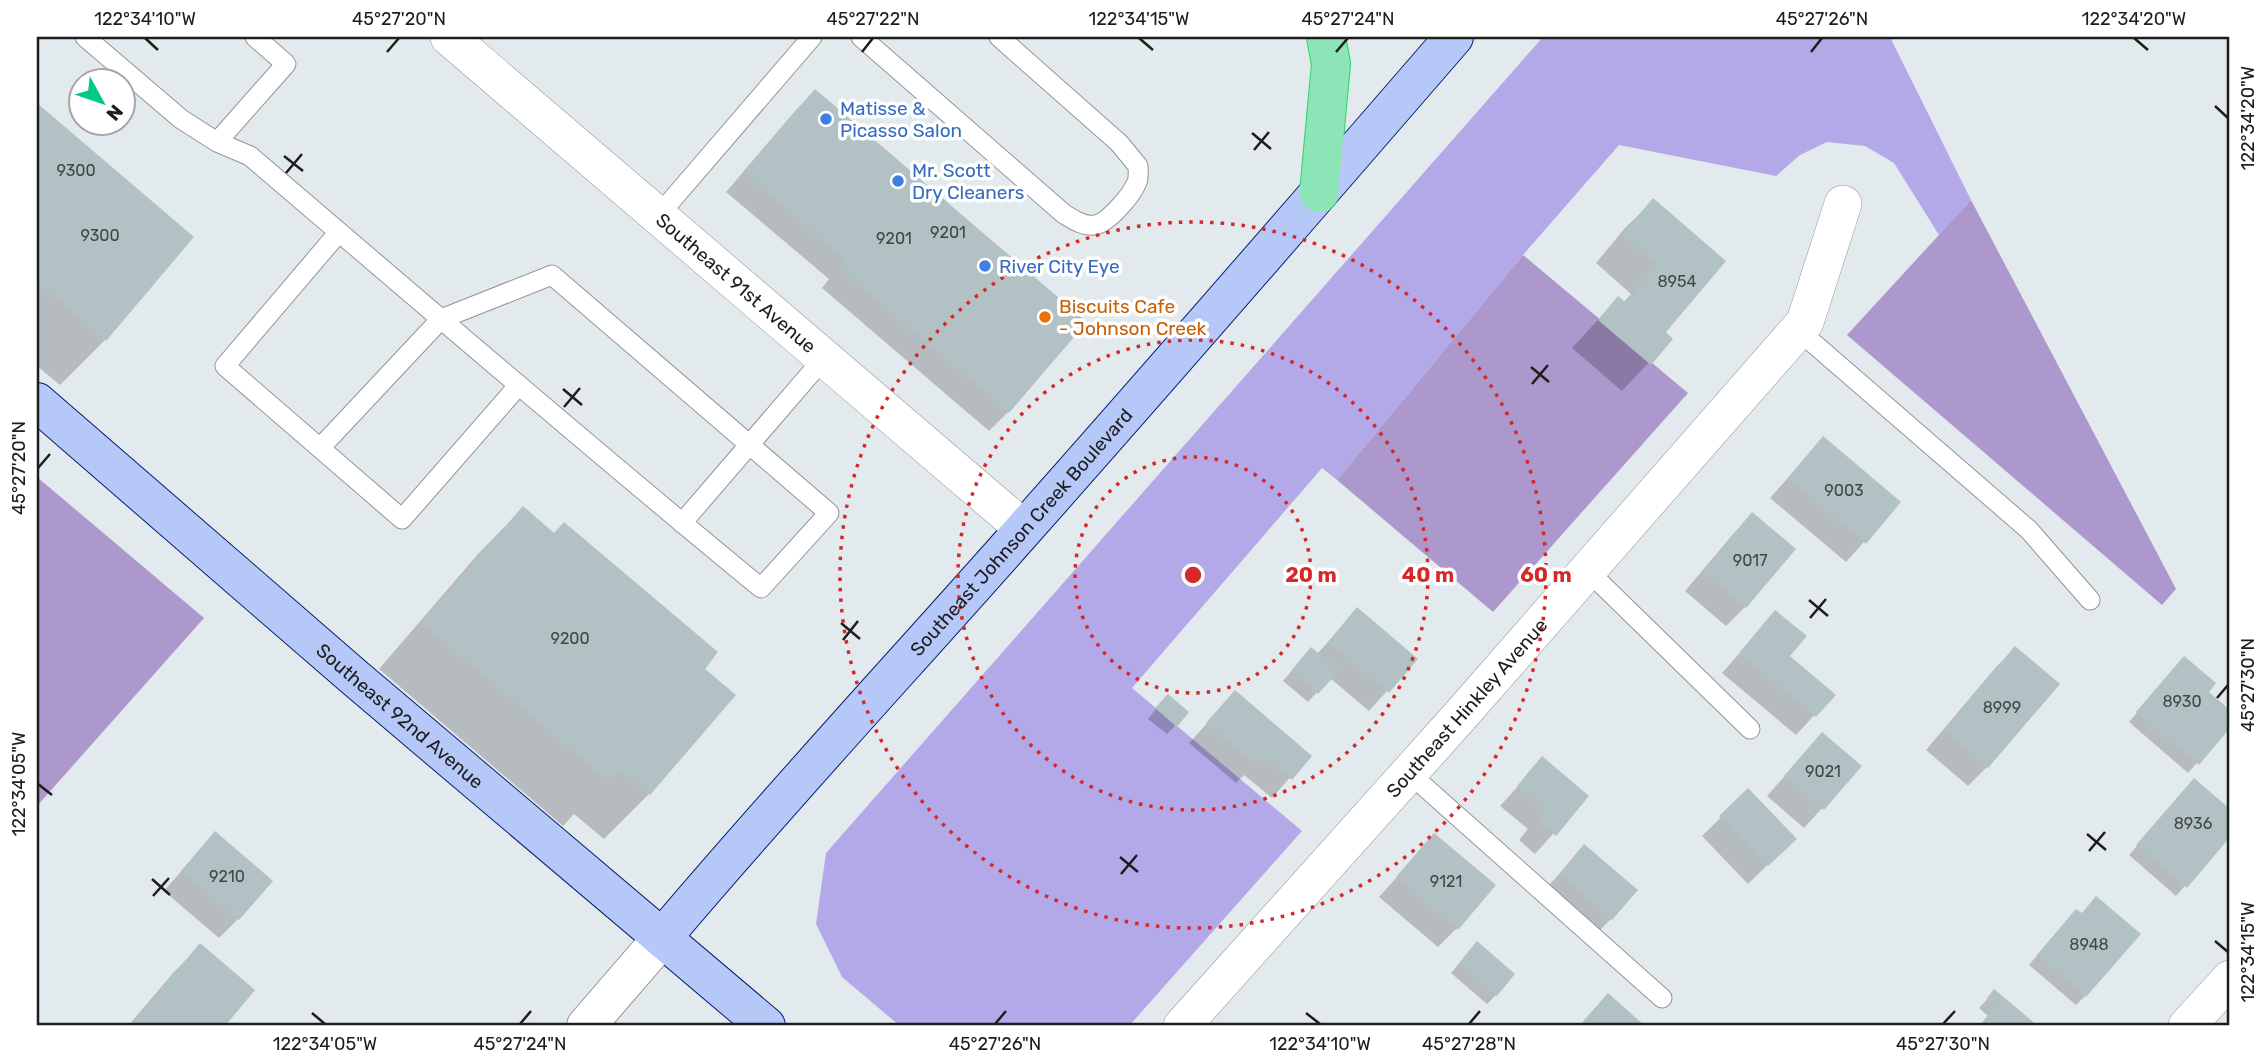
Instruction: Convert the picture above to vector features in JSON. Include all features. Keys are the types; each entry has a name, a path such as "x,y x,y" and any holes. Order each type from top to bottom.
{"highway":[{"path":"1320,193 1331,64 1326,37"}],"main road":[{"name":"Southeast Johnson Creek Boulevard","path":"662,938 728,860 1320,193 1454,37"},
{"name":"Southeast 92nd Avenue","path":"37,402 354,677 766,1026"}],"street":[{"name":"Southeast 91st Avenue","path":"449,37 1024,529"},
{"name":"Southeast Hinkley Avenue","path":"1182,1026 1409,773 1805,322 1843,204"},
{"name":"Southeast Johnson Creek Boulevard","path":"586,1026 662,938"},
{"path":"2187,1026 2230,979"}],"lane":[{"path":"85,37 181,119 217,142 250,156 441,318 519,385 682,523 761,588 829,513 552,275 441,318 320,448"},
{"path":"217,142 286,64 255,37"},
{"path":"658,216 812,37"},
{"path":"861,37 1065,214 1085,225 1098,225 1109,219 1137,182 1138,166 1119,143 999,37"},
{"path":"339,232 225,366 402,519 519,385"},
{"path":"1798,330 2029,530 2090,600"},
{"path":"682,523 824,358"},
{"path":"1587,570 1749,729"},
{"path":"1409,773 1662,998"}],"shaded area":[{"path":"1543,37 1890,37 1971,200 1939,235 1894,163 1865,146 1827,142 1800,155 1776,176 1619,145 1523,255 1337,480 1322,468 1132,688 1302,831 1129,1026 900,1026 842,977 816,924 826,853"},
{"path":"1971,200 2176,589 2162,605 1847,335"},
{"path":"1523,255 1688,393 1493,612 1337,480"},
{"path":"37,477 204,618 37,806"}],"building":[{"path":"815,89 1087,322 1009,413 839,268 846,260 743,172"},
{"path":"37,103 66,128 66,136 76,136 194,237 106,341 37,282"},
{"path":"1653,198 1726,261 1666,332 1673,339 1651,365 1598,320 1618,296 1626,303 1657,265 1622,235"},
{"path":"1823,436 1901,502 1866,544 1788,478"},
{"path":"523,506 554,533 564,522 718,652 705,669 736,695 650,795 620,769 609,782 422,623"},
{"path":"1752,512 1796,549 1746,608 1703,571"},
{"path":"1357,607 1418,659 1389,693 1328,642"},
{"path":"1775,610 1807,636 1790,656 1836,695 1816,717 1739,653"},
{"path":"2015,646 2060,684 1988,768 1944,730"},
{"path":"1311,647 1339,671 1318,694 1291,671"},
{"path":"2184,656 2216,683 2209,692 2230,710 2230,728 2199,765 2136,712"},
{"path":"1235,690 1312,756 1292,780 1264,757 1256,765 1206,723"},
{"path":"1168,694 1189,712 1177,727 1155,708"},
{"path":"1822,732 1862,766 1824,810 1784,776"},
{"path":"1542,756 1589,796 1556,836 1536,820 1545,810 1517,786"},
{"path":"2194,778 2230,809 2230,837 2187,888 2136,845"},
{"path":"1748,788 1797,839 1768,866 1719,816"},
{"path":"215,831 273,881 239,920 181,871"},
{"path":"1434,833 1496,885 1458,930 1396,877"},
{"path":"1584,844 1638,890 1612,920 1559,874"},
{"path":"2096,896 2141,934 2086,997 2037,955 2076,909 2082,913"},
{"path":"1477,941 1515,974 1497,996 1459,963"},
{"path":"200,943 255,990 225,1026 144,1026 136,1019"},
{"path":"1994,989 2038,1026 1979,1026 1996,1006 1987,998"},
{"path":"1608,993 1645,1026 1579,1026"}],"place":[{"name":"Matisse & Picasso Salon","path":"826,119"},
{"name":"Mr. Scott Dry Cleaners","path":"898,181"},
{"name":"River City Eye","path":"985,266"},
{"name":"Biscuits Cafe - Johnson Creek","path":"1045,317"}]}
